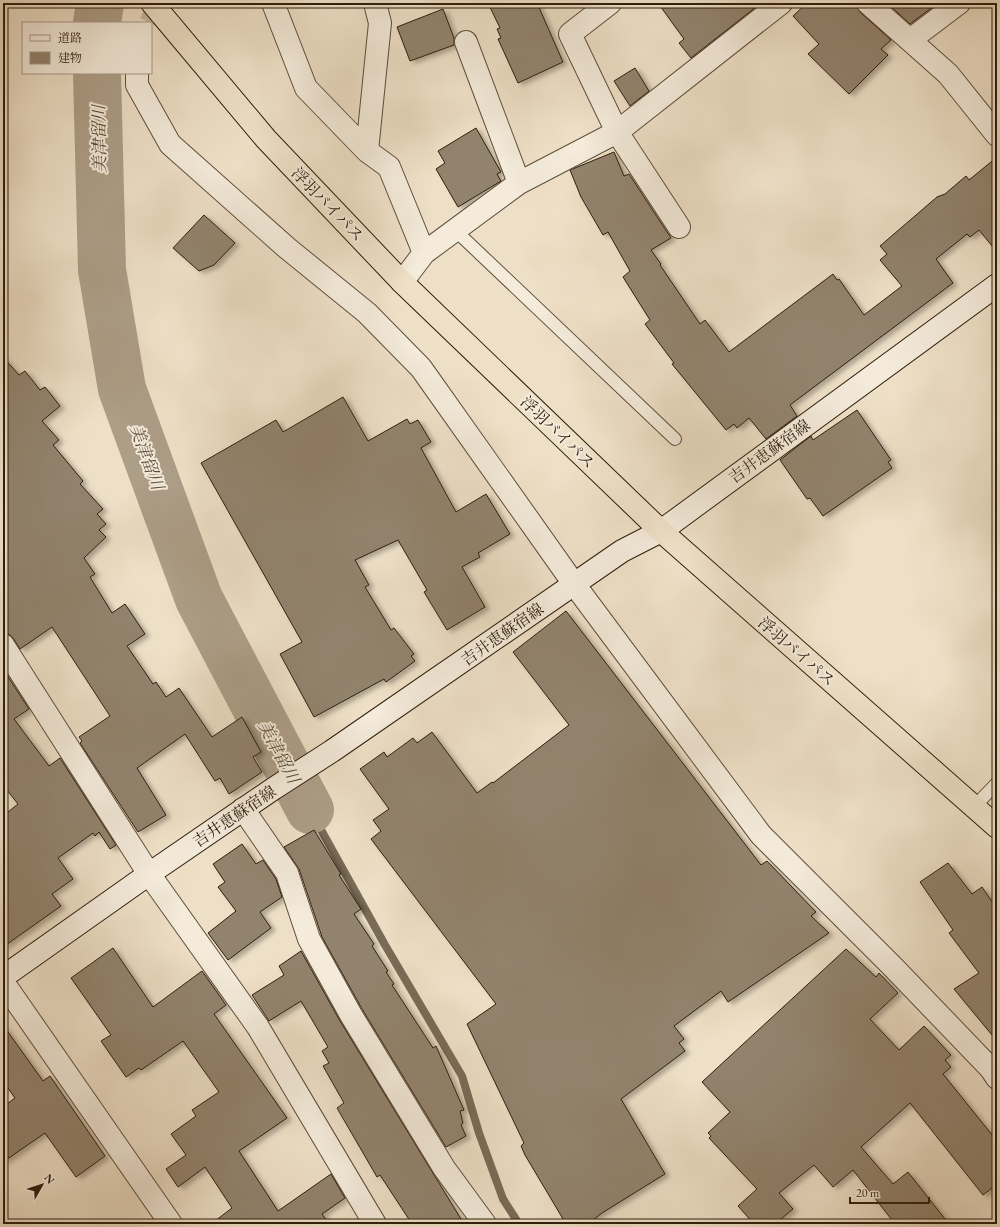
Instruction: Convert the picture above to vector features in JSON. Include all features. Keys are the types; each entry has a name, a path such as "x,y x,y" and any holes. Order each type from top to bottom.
{"highway":[{"name":"浮羽バイパス","path":"152,3 266,139 402,282 661,531 997,827"}],"street":[{"path":"273,3 306,88 367,151 389,167 424,253"},
{"path":"367,151 380,23 375,3"},
{"path":"610,3 570,34 617,132 679,227"},
{"path":"402,282 424,253 456,231 519,183 617,132 781,3"},
{"path":"868,3 948,74 997,135"},
{"path":"910,40 959,3"},
{"path":"466,42 519,183"},
{"path":"137,74 137,85 170,144 286,248 367,313 421,368 574,584 761,835 894,968 991,1069 997,1078"},
{"name":"吉井恵蘇宿線","path":"3,977 243,809 332,752 622,551 661,531 997,285"},
{"path":"3,645 149,874 258,1028 375,1224"},
{"path":"243,809 287,873 310,939 351,1015 444,1168 485,1224"},
{"path":"3,982 171,1224"}],"lane":[{"path":"456,231 675,439"},
{"path":"974,808 997,783"}],"building":[{"path":"488,3 537,3 563,62 518,83 498,39 501,38 497,29 500,28"},
{"path":"658,3 761,3 691,58 679,43 684,39"},
{"path":"807,3 856,3 860,12 891,40 881,49 888,55 849,94 808,54 819,44 793,16"},
{"path":"887,3 938,3 910,24"},
{"path":"443,9 454,38 454,45 410,61 397,27"},
{"path":"635,68 649,91 630,106 614,81"},
{"path":"476,128 501,172 497,174 501,181 458,207 436,169 445,163 438,151"},
{"path":"614,152 624,176 629,174 671,238 651,250 700,324 705,320 729,352 833,274 837,280 839,279 864,315 902,286 880,260 887,254 880,246 937,197 945,194 966,176 969,180 997,157 997,252 979,230 970,237 967,234 936,259 953,283 790,405 797,416 766,439 749,418 737,428 734,424 726,430 672,364 674,363 645,324 650,320 623,277 630,271 608,232 603,235 581,197 570,170"},
{"path":"204,215 235,243 214,265 199,271 173,248"},
{"path":"3,357 19,375 25,371 40,390 45,387 60,406 42,421 59,440 53,445 83,481 80,484 103,509 97,514 106,524 99,530 106,537 84,558 95,574 90,577 112,613 125,604 145,634 127,646 153,684 156,682 166,697 179,688 212,737 242,717 261,752 253,757 262,772 229,794 220,778 215,781 185,734 137,768 166,815 138,832 80,743 82,741 79,737 110,716 52,627 20,649 9,634 3,633"},
{"path":"343,397 368,441 407,419 410,424 418,420 431,442 421,448 456,512 486,494 510,534 478,553 480,557 462,567 485,607 447,630 424,592 427,590 398,540 355,560 369,585 365,587 391,630 394,628 414,654 411,656 415,661 386,682 384,679 314,717 280,654 302,642 201,463 276,420 283,432"},
{"path":"857,410 891,460 888,462 892,468 823,516 810,498 807,499 780,460 811,436 813,440"},
{"path":"566,611 761,865 767,861 816,912 811,916 829,933 728,1002 721,991 674,1026 684,1039 679,1043 685,1051 621,1099 665,1174 602,1213 588,1224 566,1224 525,1155 521,1146 524,1143 467,1024 496,1004 371,839 381,831 373,820 389,809 360,769 384,752 387,757 413,738 417,743 432,732 477,793 492,782 493,783 569,725 513,652"},
{"path":"3,669 29,709 14,719 49,766 60,758 116,845 110,849 99,832 95,836 93,833 58,858 73,879 52,894 61,906 3,947 3,816 18,804 3,785"},
{"path":"314,830 341,874 339,875 361,909 354,914 374,944 372,946 388,971 386,972 394,984 392,985 433,1048 436,1046 464,1110 460,1111 463,1123 461,1125 466,1136 446,1147 362,1009 322,937 299,869 284,847"},
{"path":"242,844 256,864 263,860 276,879 282,897 260,912 271,928 228,960 208,933 236,911 218,887 225,882 213,864"},
{"path":"948,863 972,894 982,887 997,909 997,1041 954,989 979,973 949,933 953,930 920,882"},
{"path":"113,948 153,1007 202,971 226,1005 214,1014 287,1118 239,1151 278,1211 331,1174 345,1198 322,1214 329,1224 211,1224 232,1208 205,1167 178,1187 166,1169 186,1155 171,1134 196,1116 192,1110 219,1092 183,1041 141,1070 139,1068 126,1077 101,1041 111,1035 71,978"},
{"path":"846,949 876,977 879,973 898,993 870,1019 899,1050 924,1026 951,1055 945,1060 951,1067 943,1074 997,1141 997,1184 983,1195 910,1103 861,1147 893,1184 908,1172 949,1224 895,1224 853,1170 833,1187 814,1165 779,1193 793,1209 775,1224 754,1224 738,1206 757,1189 709,1138 711,1136 708,1133 730,1112 702,1082"},
{"path":"301,951 340,1021 464,1224 412,1224 380,1175 377,1177 337,1108 344,1103 323,1066 329,1063 322,1051 328,1047 301,1001 269,1021 252,995 284,975 279,966"},
{"path":"3,1025 43,1081 50,1076 105,1156 76,1177 45,1133 3,1162 3,1107 15,1098 3,1081"}],"waterway":[{"name":"美津留川","path":"97,22 100,3"},
{"name":"美津留川","path":"97,74 102,270 122,389 199,599 310,810"},
{"path":"310,810 385,945 462,1076 479,1133 503,1199 519,1224"}],"tunnel":[{"path":"150,22 160,3"}]}
